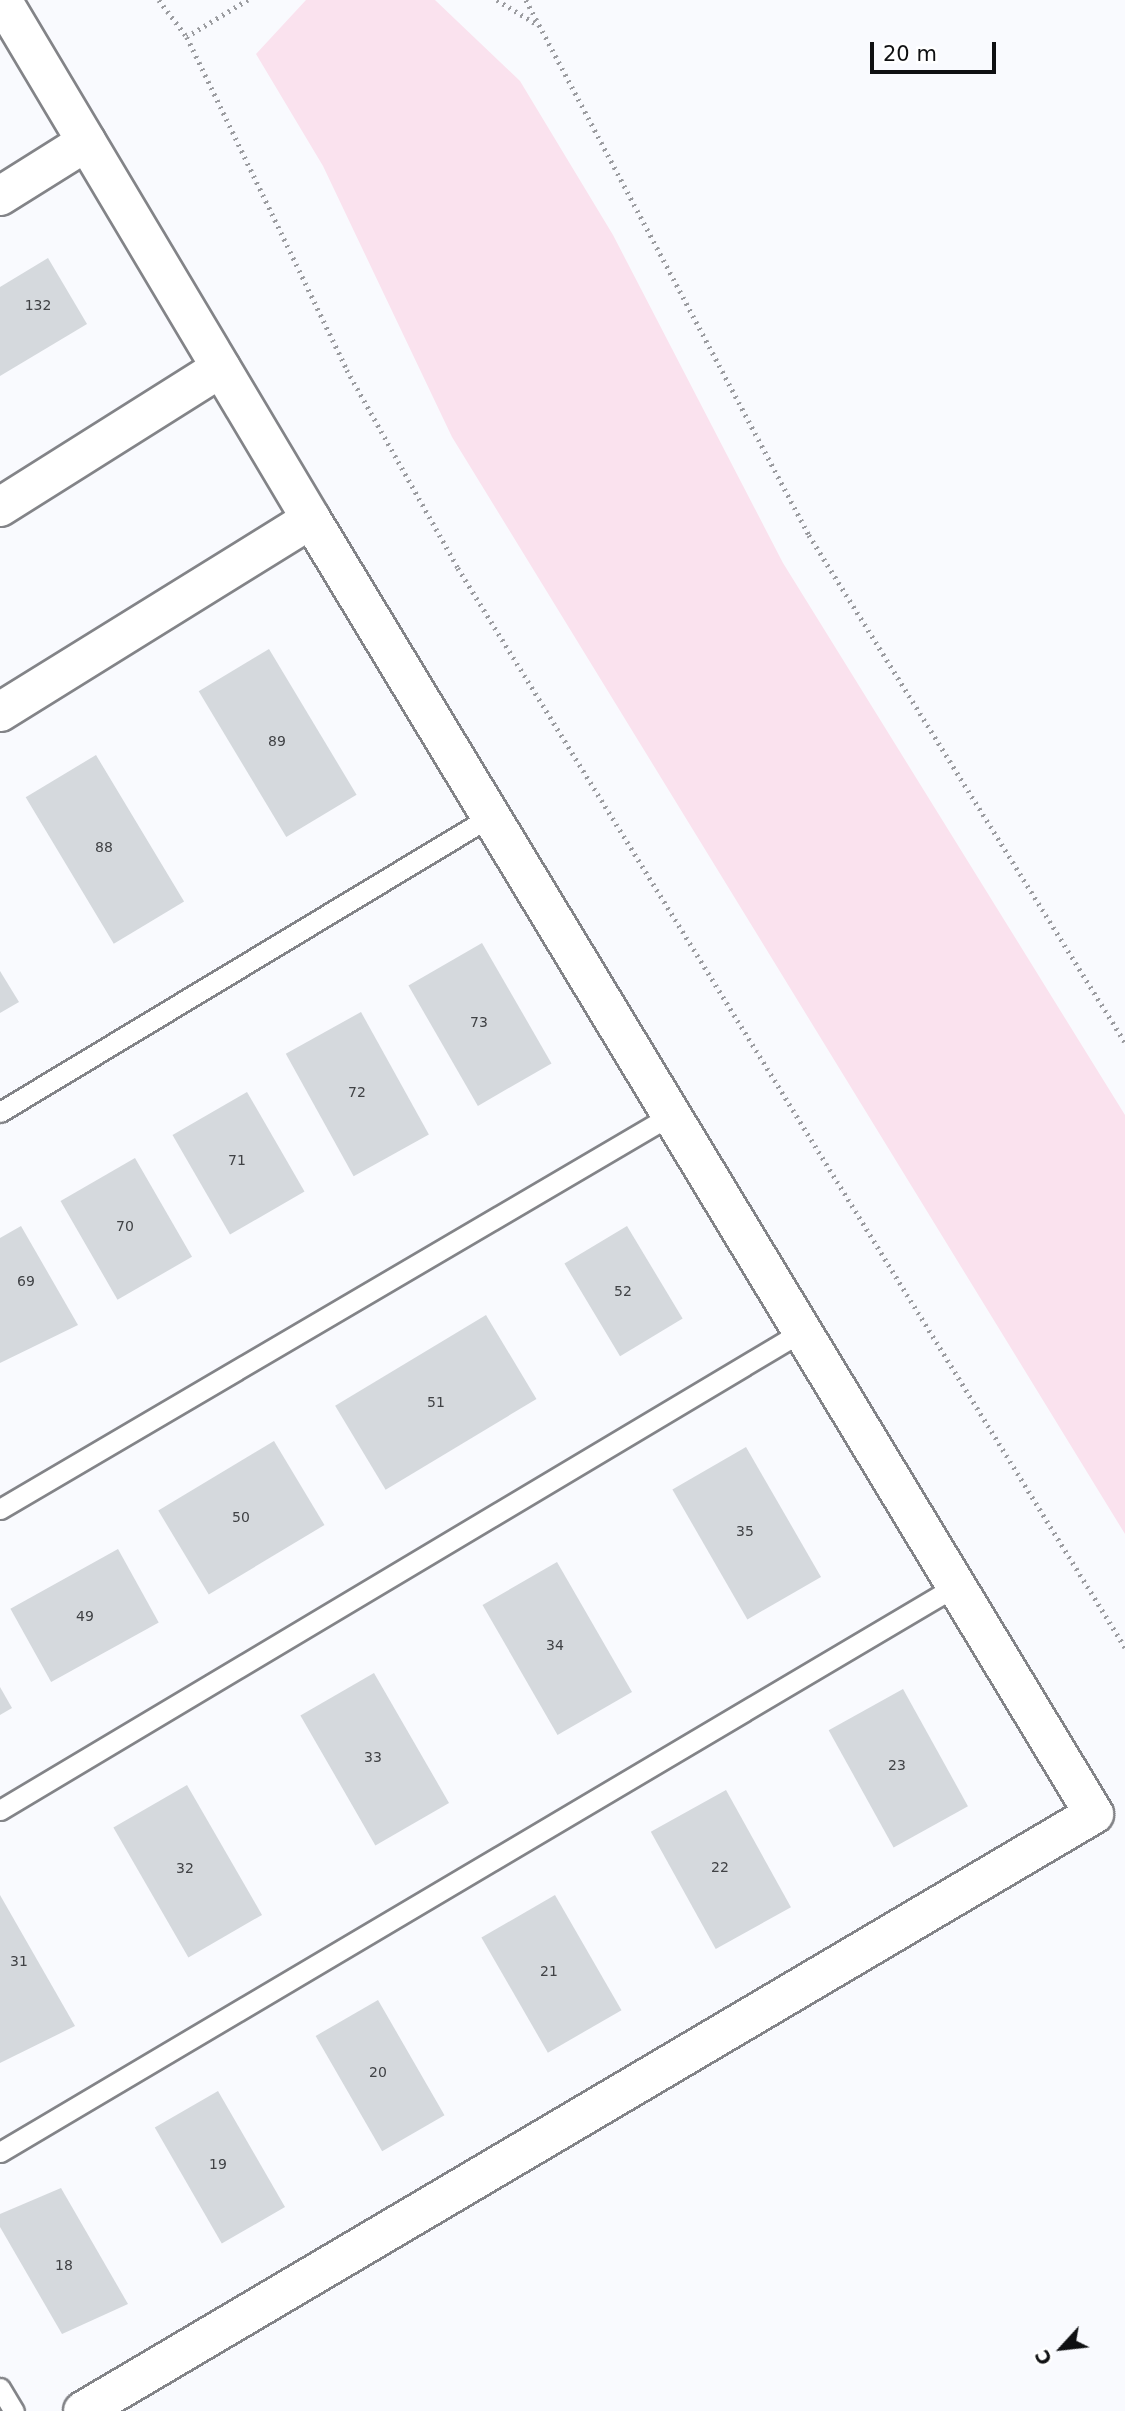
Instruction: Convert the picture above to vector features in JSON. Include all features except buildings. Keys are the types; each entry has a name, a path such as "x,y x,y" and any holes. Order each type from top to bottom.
{"street":[{"path":"2,0 311,519 1094,1814 83,2411"},
{"path":"0,196 86,142"},
{"path":"0,507 221,368"},
{"path":"0,712 311,519"}],"lane":[{"path":"0,1112 491,816"},
{"path":"0,1508 671,1115"},
{"path":"0,1810 801,1332"},
{"path":"0,2152 956,1586"},
{"path":"0,2388 14,2411"}],"path":[{"path":"159,0 187,37 347,370 458,568 1125,1647"},
{"path":"187,37 248,0"},
{"path":"497,0 540,26"},
{"path":"526,0 809,536 1125,1042"}],"shaded area":[{"path":"306,0 435,0 520,81 613,235 783,563 1125,1115 1125,1534 452,437 323,166 256,54"}]}
